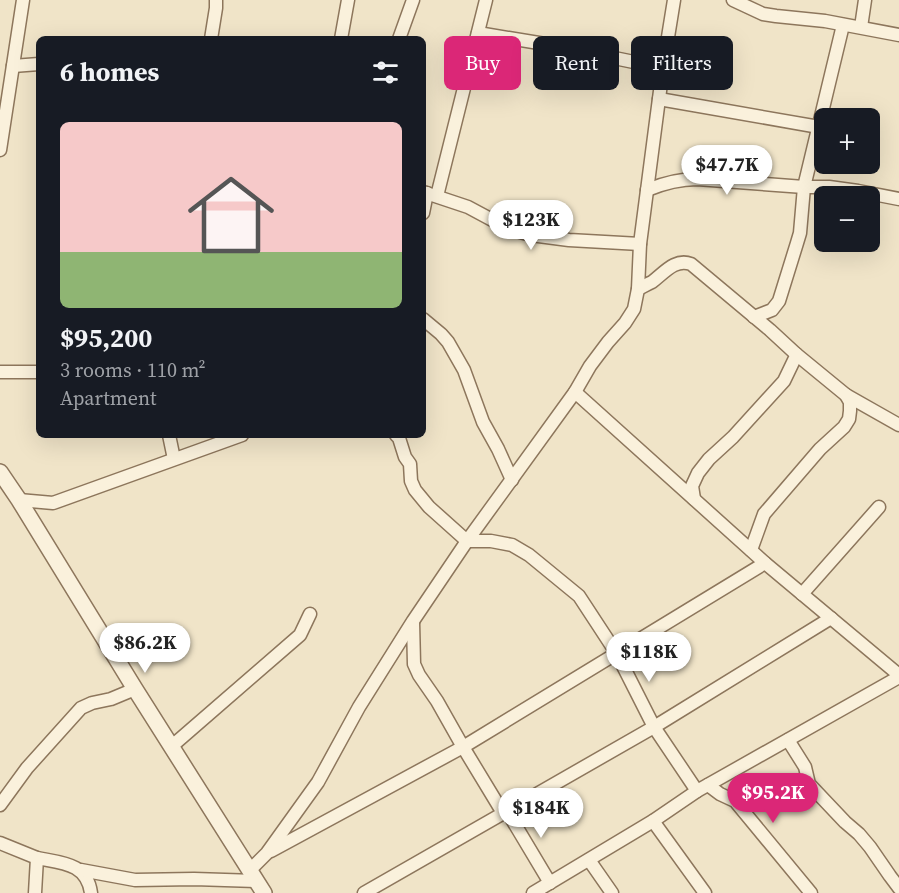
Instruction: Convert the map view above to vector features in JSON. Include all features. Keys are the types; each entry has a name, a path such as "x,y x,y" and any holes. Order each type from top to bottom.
{"street":[{"path":"0,150 3,115 23,0"},
{"path":"211,36 216,0"},
{"path":"341,36 348,0"},
{"path":"400,36 413,0"},
{"path":"486,0 429,194 468,207 509,229 531,236 640,244"},
{"path":"668,36 674,0"},
{"path":"733,0 763,14 825,21 899,35"},
{"path":"861,27 864,0"},
{"path":"823,108 843,25"},
{"path":"478,33 631,61"},
{"path":"13,66 36,64"},
{"path":"257,881 267,854 318,782 359,707 413,621 467,541 575,392 590,366 634,309 660,90"},
{"path":"659,99 814,126"},
{"path":"754,317 772,310 779,301 800,233 804,187 814,147"},
{"path":"647,190 684,179 839,188 899,200"},
{"path":"638,289 652,282 672,266 685,261 691,264 846,395 899,425"},
{"path":"770,330 772,310"},
{"path":"426,322 448,342 464,370 483,422 512,480"},
{"path":"694,499 692,486 698,473 784,381 796,354"},
{"path":"0,372 36,372"},
{"path":"533,893 653,821 703,788 899,676 765,563 575,392"},
{"path":"751,550 764,514 849,419 850,402 846,395"},
{"path":"170,438 174,459"},
{"path":"397,438 410,464 411,481 415,490 429,507 467,541 491,541 512,545 530,555 579,596 617,654 654,727 703,788 735,801 811,893"},
{"path":"19,500 53,503 174,459 219,439"},
{"path":"0,472 257,881"},
{"path":"802,594 879,507"},
{"path":"267,854 463,747 765,563"},
{"path":"171,746 300,634 310,614"},
{"path":"364,893 654,727 831,618"},
{"path":"413,621 414,664 419,675 550,883"},
{"path":"0,805 27,768 81,708 135,689"},
{"path":"788,740 805,767 809,784 859,834 899,888"},
{"path":"653,821 705,893"},
{"path":"0,843 37,858 81,870 135,880 257,881"},
{"path":"35,893 37,858"},
{"path":"589,860 612,893"},
{"path":"81,870 90,886 91,893"}]}
